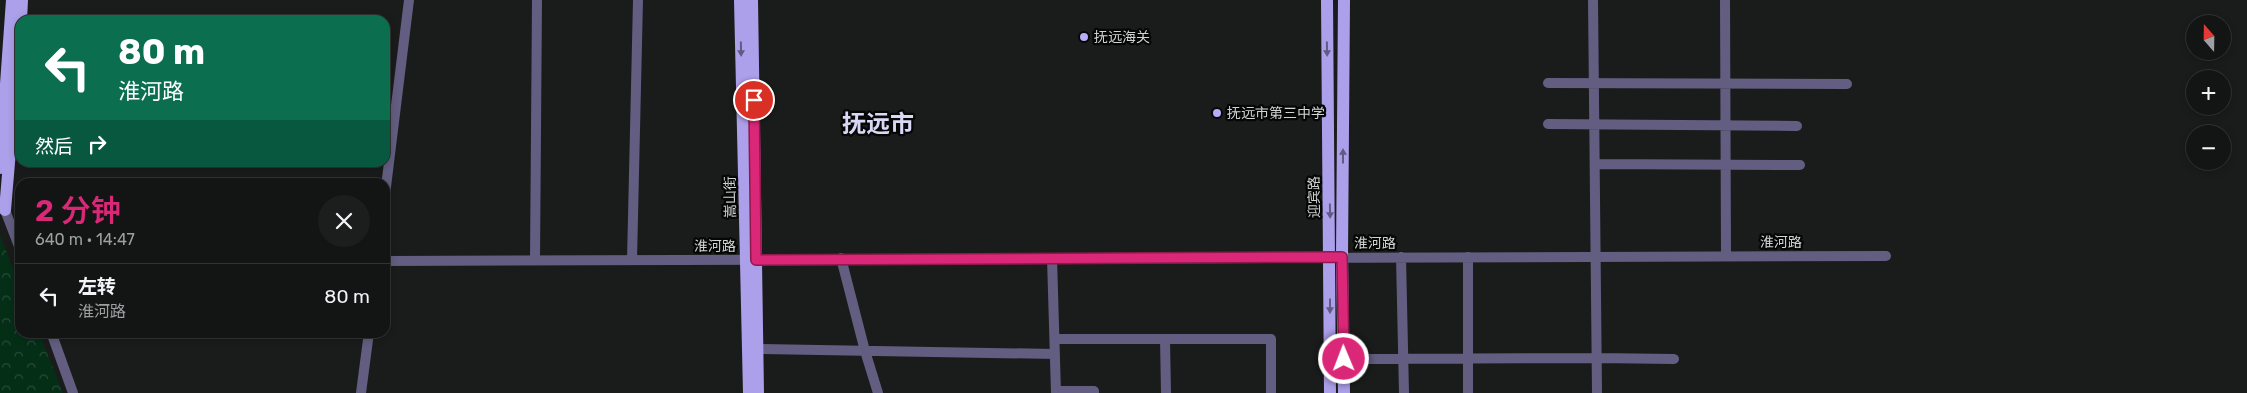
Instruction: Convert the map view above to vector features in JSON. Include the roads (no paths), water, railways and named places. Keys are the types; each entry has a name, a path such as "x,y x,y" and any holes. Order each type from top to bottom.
{"main road":[{"path":"0,168 12,0"},
{"path":"21,15 22,0"},
{"name":"嵩山街","path":"740,0 751,259 758,349 758,393"},
{"name":"嵩山街","path":"749,393 752,0"},
{"name":"迎宾路","path":"1327,0 1336,257 1344,359 1344,393"},
{"name":"迎宾路","path":"1330,393 1344,0"},
{"path":"3,205 15,83"}],"street":[{"path":"390,154 409,0"},
{"path":"535,260 537,0"},
{"path":"632,260 638,0"},
{"path":"1593,0 1597,393"},
{"path":"1725,0 1726,256"},
{"path":"1548,83 1846,84"},
{"path":"1548,124 1797,126"},
{"path":"1595,164 1800,165"},
{"path":"3,205 15,237"},
{"name":"淮河路","path":"390,260 1886,256"},
{"path":"1401,257 1404,393"},
{"path":"1468,257 1468,393"},
{"path":"841,258 878,393"},
{"path":"1052,258 1056,392 1094,391 1094,393"},
{"path":"53,338 73,393"},
{"path":"361,393 369,338"},
{"path":"1055,339 1271,340 1271,393"},
{"path":"1165,339 1166,393"},
{"path":"758,349 1055,354"},
{"path":"1344,359 1597,358 1674,360"}],"place":[{"name":"抚远海关","path":"1084,37"},
{"name":"抚远市第三中学","path":"1217,113"}],"district":[{"name":"抚远市","path":"878,124"}]}
